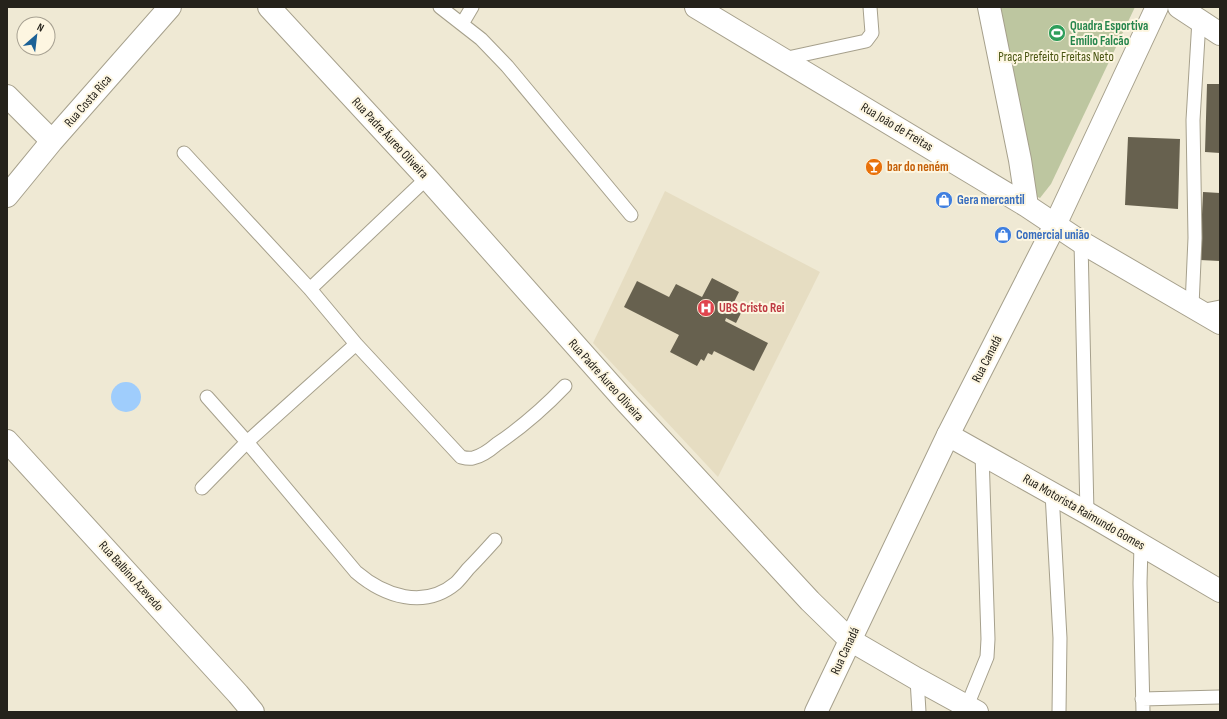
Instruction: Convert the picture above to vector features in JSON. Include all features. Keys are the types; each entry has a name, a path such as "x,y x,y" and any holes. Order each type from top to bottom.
{"street":[{"name":"Rua Costa Rica","path":"7,196 52,141 170,7"},
{"name":"Rua Padre Áureo Oliveira","path":"269,7 427,178 626,402 810,601 850,640 972,709"},
{"path":"989,7 1020,160 1027,206"},
{"name":"Rua Canadá","path":"816,712 948,436 1055,224 1157,7"},
{"path":"1179,7 1220,34"},
{"name":"Rua João de Freitas","path":"707,10 783,59 1027,206 1081,242 1204,308 1220,323"},
{"path":"7,96 52,141"},
{"name":"Rua Motorista Raimundo Gomes","path":"948,436 1087,513 1220,591"},
{"name":"Rua Balbino Azevedo","path":"7,441 233,688 253,712"}],"lane":[{"path":"440,7 481,40 507,66 631,215"},
{"path":"462,24 472,7"},
{"path":"783,59 866,41 872,33 870,7"},
{"path":"1199,20 1193,120 1195,238 1204,308"},
{"path":"184,153 310,289 356,344 456,452 465,458 481,456 514,434 565,386"},
{"path":"310,289 427,178"},
{"path":"1081,242 1087,513"},
{"path":"202,488 247,442 356,344"},
{"path":"207,397 247,442 356,572 380,590 402,597 415,598 427,598 444,591 456,583 495,540"},
{"path":"972,709 987,657 988,639 982,454"},
{"path":"1052,494 1060,638 1059,712"},
{"path":"1141,545 1140,583 1143,712"},
{"path":"917,679 919,712"},
{"path":"1142,699 1220,697"}],"shaded area":[{"name":"UBS Cristo Rei","path":"665,191 820,272 718,477 593,343"}],"green space":[{"name":"Praça Prefeito Freitas Neto","path":"997,7 1135,7 1051,184 1040,198 1030,194"}],"water":[{"path":"126,382 137,386 141,397 137,408 126,412 115,408 111,397 115,386"}],"building":[{"path":"1207,84 1220,84 1220,153 1205,152"},
{"path":"1128,137 1180,139 1178,209 1125,205"},
{"path":"1203,192 1220,193 1220,261 1200,260"},
{"path":"712,278 739,292 731,308 741,313 736,323 726,318 725,321 768,343 754,371 714,351 712,355 708,353 704,361 701,359 697,366 670,352 679,335 624,307 637,281 669,297 676,284 702,297"}],"place":[{"name":"Quadra Esportiva Emílio Falcão","path":"1057,33"},
{"name":"bar do neném","path":"874,167"},
{"name":"Gera mercantil","path":"944,200"},
{"name":"Comercial união","path":"1003,235"},
{"name":"UBS Cristo Rei","path":"706,308"}]}
